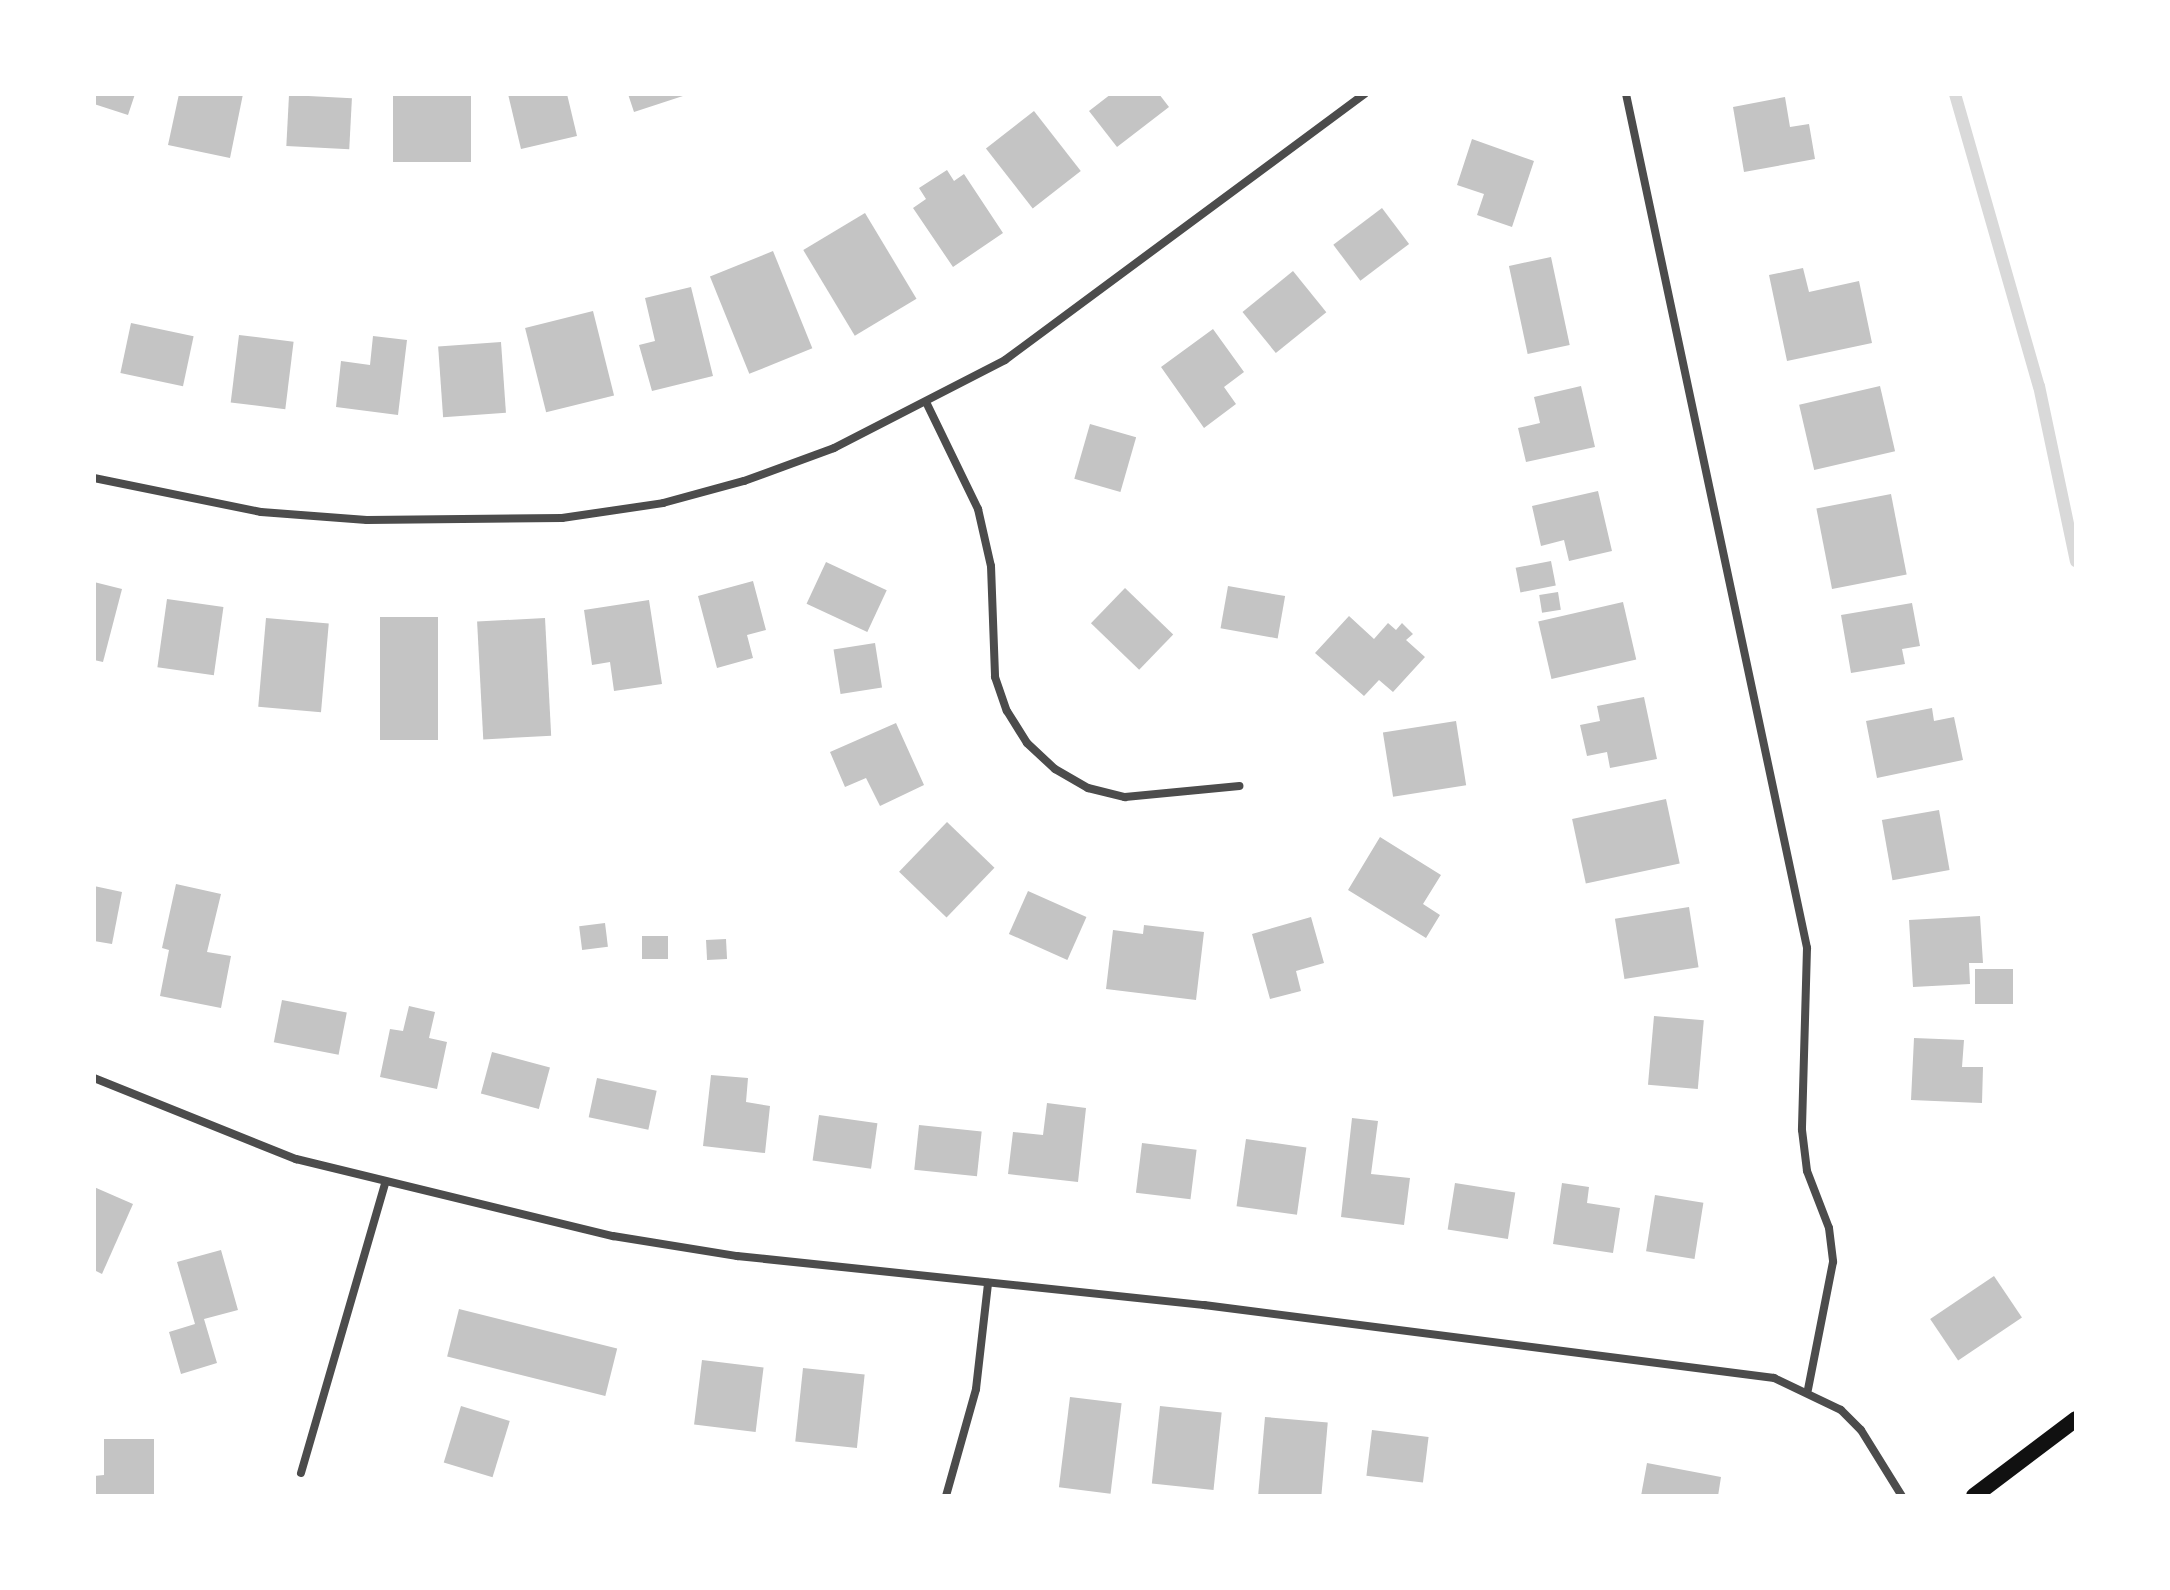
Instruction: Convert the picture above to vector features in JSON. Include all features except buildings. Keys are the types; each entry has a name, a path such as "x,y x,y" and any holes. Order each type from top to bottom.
{"main road":[{"path":"1974,1496 2076,1419"}],"street":[{"path":"94,478 261,512 367,520 562,518 663,503 744,481 834,448 927,404 1005,360 1095,297 1365,94"},
{"path":"1626,94 1807,948 1802,1130 1807,1171 1829,1228 1833,1262 1808,1390"},
{"path":"927,404 978,509 991,566 995,677 1007,711 1027,743 1066,775 1125,797 1239,786"},
{"path":"94,1078 296,1159 385,1184 629,1238 737,1256 988,1283 1758,1376 1808,1390 1861,1430 1902,1496"},
{"path":"301,1473 370,1249 385,1184"},
{"path":"946,1496 976,1389 988,1283"}],"waterway":[{"path":"1955,94 2039,386 2076,561"}]}
